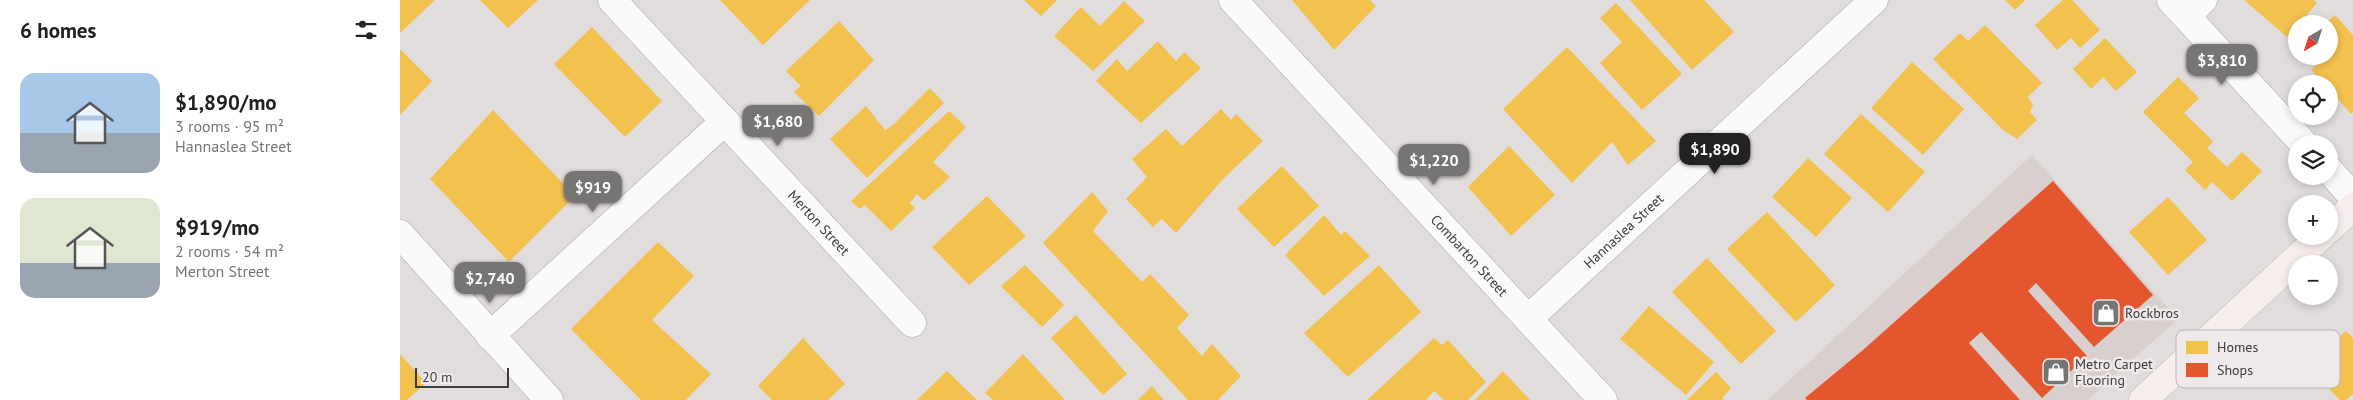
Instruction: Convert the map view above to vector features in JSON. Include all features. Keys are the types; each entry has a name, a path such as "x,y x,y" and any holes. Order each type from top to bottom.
{"main road":[{"path":"2338,221 2353,207"},
{"path":"2219,330 2311,245"},
{"path":"2143,400 2176,370"}],"street":[{"name":"Merton Street","path":"612,0 912,323"},
{"name":"Combarton Street","path":"1233,0 1603,400"},
{"name":"Hannaslea Street","path":"1528,319 1874,0"},
{"path":"2187,5 2296,135"},
{"path":"490,336 725,121"},
{"path":"2338,180 2353,197"},
{"path":"400,234 549,400"}],"shaded area":[{"path":"2032,155 2178,319 2087,400 1768,400"}],"building: Homes":[{"path":"400,0 435,0 400,33"},
{"path":"480,0 538,0 508,28"},
{"path":"720,0 810,0 763,45"},
{"path":"1024,0 1057,0 1041,16"},
{"path":"1292,0 1370,0 1376,6 1334,50"},
{"path":"1630,0 1704,0 1734,32 1692,70"},
{"path":"2005,0 2025,0 2015,10"},
{"path":"2063,0 2072,0 2100,30 2080,48 2071,38 2057,50 2035,25"},
{"path":"2244,0 2314,0 2317,3 2307,15 2288,15 2287,37"},
{"path":"1124,1 1145,21 1093,71 1054,36 1081,7 1100,26"},
{"path":"1616,3 1682,74 1642,110 1600,63 1622,42 1600,18"},
{"path":"2338,18 2353,35 2353,112 2351,114 2338,99 2338,75 2316,75 2311,70 2316,65 2338,65"},
{"path":"839,21 874,60 819,116 794,92 801,86 786,71"},
{"path":"1985,25 2042,83 2028,97 2033,105 2030,112 2037,120 2017,139 2003,130 1933,59 1960,33 1968,41"},
{"path":"592,27 662,101 625,137 554,64"},
{"path":"2105,38 2137,72 2116,91 2103,77 2091,89 2073,69"},
{"path":"1158,41 1176,61 1184,52 1201,68 1141,123 1096,81 1117,59 1127,71"},
{"path":"1567,47 1656,141 1628,165 1612,142 1572,183 1503,109"},
{"path":"400,49 432,81 400,115"},
{"path":"1912,62 1964,109 1923,155 1871,108"},
{"path":"2178,77 2199,98 2184,113 2213,141 2207,148 2227,167 2242,152 2262,171 2232,201 2212,182 2205,190 2185,170 2193,162 2143,112"},
{"path":"930,88 944,103 867,178 830,139 866,106 885,130 893,125"},
{"path":"1221,109 1231,120 1236,114 1263,141 1223,179 1176,233 1162,219 1153,227 1126,199 1147,177 1132,159 1166,129 1182,146"},
{"path":"493,110 575,196 509,262 430,179"},
{"path":"949,111 966,127 933,162 950,177 924,201 917,194 910,203 915,208 891,231 865,205 860,209 851,201"},
{"path":"1861,114 1925,172 1888,212 1824,154"},
{"path":"1509,146 1555,195 1511,236 1468,187"},
{"path":"1808,158 1852,198 1816,237 1772,197"},
{"path":"1282,166 1319,206 1274,247 1237,209"},
{"path":"1092,192 1108,211 1093,231 1142,282 1150,274 1189,315 1177,328 1202,356 1212,344 1241,376 1218,400 1188,400 1043,243"},
{"path":"987,196 1026,236 969,285 932,247"},
{"path":"2168,197 2207,240 2168,275 2129,232"},
{"path":"1767,212 1835,285 1796,322 1727,249"},
{"path":"1324,215 1341,235 1345,231 1370,256 1324,296 1285,255"},
{"path":"658,242 694,276 652,320 711,374 686,400 641,400 571,329"},
{"path":"1707,258 1776,331 1741,364 1672,292"},
{"path":"1025,265 1064,305 1042,327 1001,286"},
{"path":"1379,265 1421,312 1348,377 1304,333"},
{"path":"1649,306 1714,362 1686,395 1620,339"},
{"path":"1076,315 1127,374 1103,395 1051,338"},
{"path":"2346,331 2353,338 2353,394 2346,400 2340,400 2328,388 2340,388 2340,337"},
{"path":"803,338 845,384 828,400 772,400 758,386"},
{"path":"1434,338 1442,345 1448,340 1486,382 1468,400 1444,400 1434,391 1426,400 1367,400"},
{"path":"400,354 426,383 407,400 400,400"},
{"path":"1023,354 1065,400 993,400 985,393"},
{"path":"947,371 977,400 917,400"},
{"path":"1503,371 1530,400 1475,400"},
{"path":"1716,372 1731,388 1722,398 1724,400 1687,400"},
{"path":"1152,386 1164,400 1138,400"}],"building: Shops":[{"path":"2053,181 2153,295 2094,347 2036,283 2028,291 2087,356 2042,398 1981,332 1969,343 2020,400 1807,400 1805,398 1863,350"}],"place":[{"name":"Rockbros","path":"2106,313"},
{"name":"Metro Carpet Flooring","path":"2056,372"}]}
